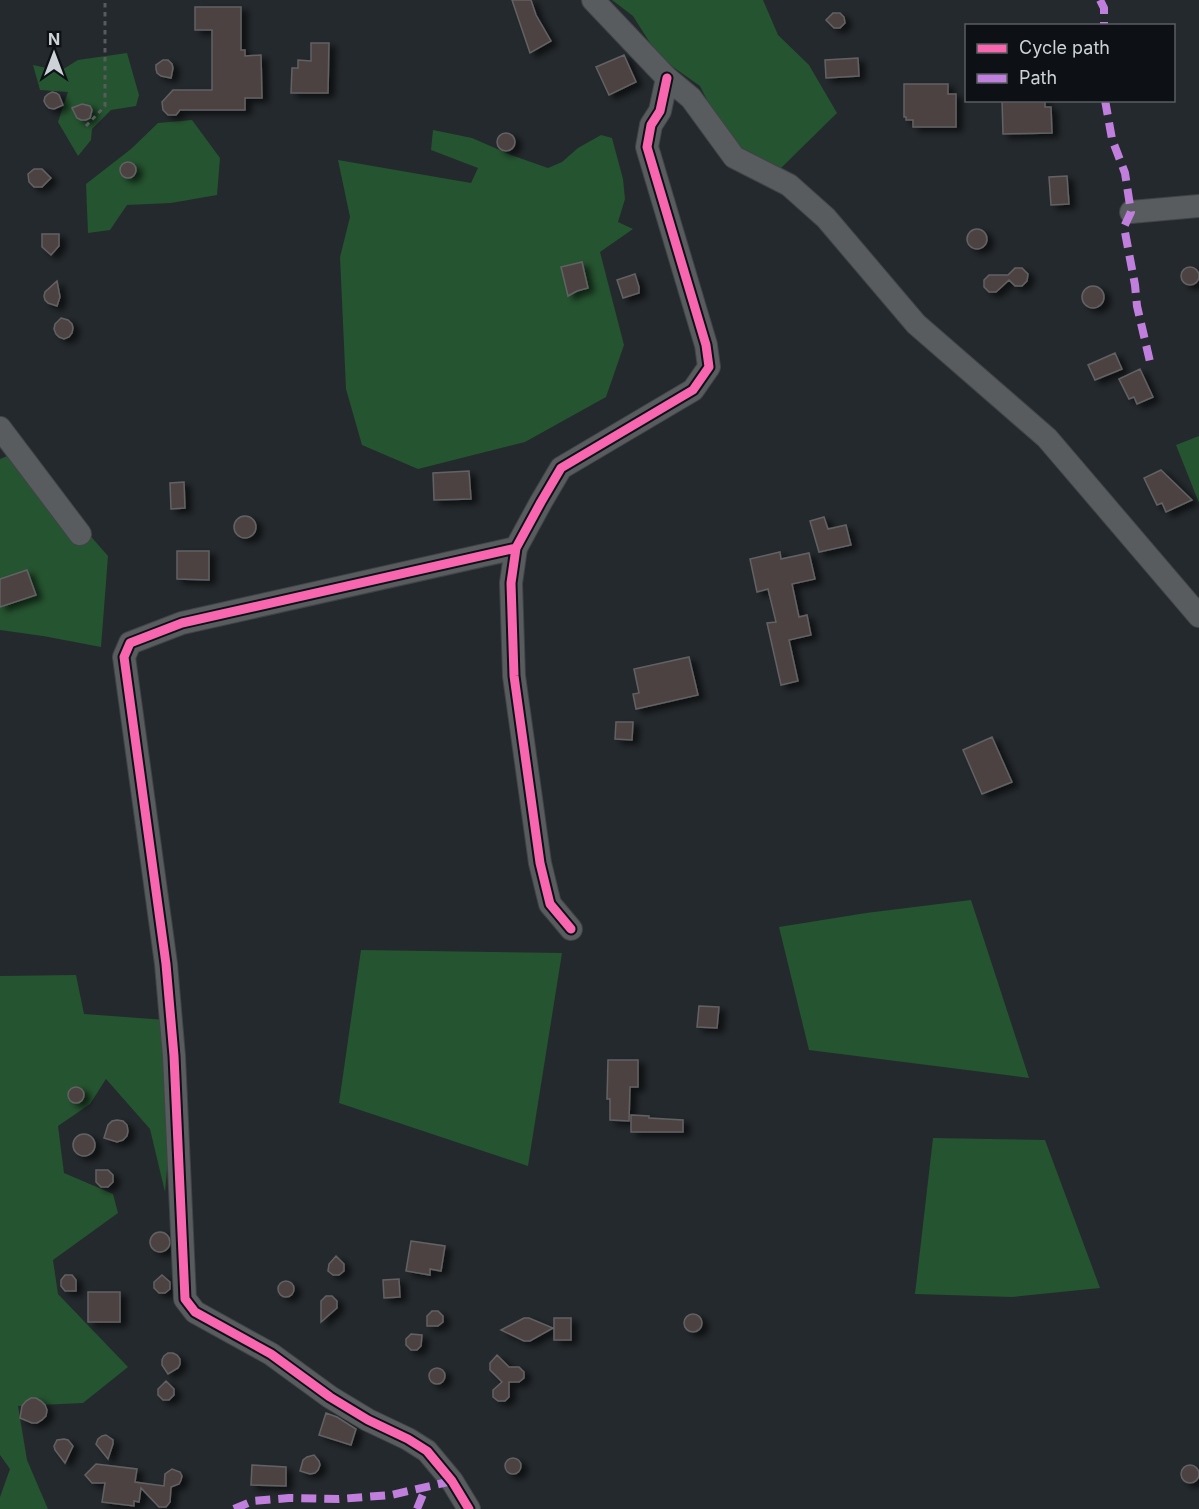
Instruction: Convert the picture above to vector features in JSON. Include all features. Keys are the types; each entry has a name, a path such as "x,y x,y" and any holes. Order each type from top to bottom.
{"street":[{"path":"592,0 667,78 691,98 734,157 789,185 826,218 916,324 1047,438 1199,616"},
{"path":"571,929 550,904 540,863 514,676 511,583 516,548 561,468 693,390 709,367 706,345 647,147 651,125 660,111 667,78"},
{"path":"1131,212 1199,206"},
{"path":"0,428 80,534"},
{"path":"469,1509 453,1481 427,1452 408,1439 368,1420 271,1354 195,1312 186,1299 174,1056 166,964 124,657 130,644 182,623 516,548"}],"path":[{"path":"86,126 105,106 105,0"}],"green space":[{"path":"612,0 763,0 778,35 809,65 837,113 781,168 742,148 714,114 700,86 673,67 652,46 633,16"},
{"path":"127,53 139,95 136,106 111,110 92,129 91,140 78,156 58,122 68,92 40,90 33,65 60,71 78,60"},
{"path":"192,120 220,158 217,195 171,203 127,205 110,230 88,233 86,184 131,149 158,123"},
{"path":"433,130 472,138 548,168 562,162 578,148 601,135 612,138 623,179 625,199 618,222 633,229 600,252 624,345 606,397 525,442 418,469 362,445 346,389 340,257 350,217 338,160 471,183 478,168 431,150"},
{"path":"1199,436 1199,503 1176,445"},
{"path":"17,452 108,556 101,647 0,630 0,459"},
{"path":"971,900 1029,1078 809,1050 779,927"},
{"path":"361,950 562,953 528,1166 339,1103"},
{"path":"76,975 84,1014 180,1021 165,1192 150,1129 106,1079 90,1104 58,1126 64,1173 113,1194 118,1213 53,1260 58,1294 128,1367 83,1403 18,1406 27,1460 48,1509 0,1509 0,1497 10,1469 0,1455 0,976"},
{"path":"933,1138 1045,1140 1100,1288 1012,1297 915,1294"}],"building":[{"path":"512,0 531,0 536,15 551,41 530,53"},
{"path":"195,7 241,7 241,50 245,50 245,56 261,55 262,98 245,98 245,110 180,110 176,115 168,115 163,110 162,102 173,90 212,90 212,30 195,30"},
{"path":"833,13 840,13 844,17 845,23 840,28 834,28 826,20"},
{"path":"311,43 329,43 328,93 291,93 292,68 298,68 298,60 311,61"},
{"path":"624,55 636,82 609,95 596,67"},
{"path":"858,58 859,76 826,78 825,60"},
{"path":"163,60 168,60 172,64 171,78 157,73 156,65"},
{"path":"904,84 948,84 948,94 956,94 956,127 913,127 913,120 906,120 904,117"},
{"path":"52,92 59,95 63,105 54,109 49,108 44,101 45,97"},
{"path":"1002,102 1045,102 1045,107 1051,107 1052,133 1003,134"},
{"path":"82,104 90,106 92,110 90,118 86,120 77,118 72,108"},
{"path":"502,133 510,133 515,138 513,149 502,151 497,146 497,138"},
{"path":"128,162 134,164 136,170 134,176 128,178 122,176 120,170 122,164"},
{"path":"34,169 42,169 51,178 42,187 34,187 29,182 28,174"},
{"path":"1067,176 1069,204 1051,205 1049,177"},
{"path":"977,229 984,232 987,239 984,246 977,249 970,246 967,239 970,232"},
{"path":"42,234 59,234 59,246 51,255 42,247"},
{"path":"582,262 588,288 568,296 561,267"},
{"path":"1186,267 1194,267 1199,272 1197,283 1186,285 1181,280 1181,272"},
{"path":"1015,268 1022,268 1028,274 1027,281 1022,286 1015,286 1009,280 996,292 989,292 984,287 984,280 989,275 1008,275"},
{"path":"635,274 639,293 623,298 617,280"},
{"path":"57,281 60,297 57,306 48,303 44,296 45,292"},
{"path":"1093,286 1101,289 1104,297 1101,305 1093,308 1085,305 1082,297 1085,289"},
{"path":"61,318 68,320 73,328 69,337 64,339 56,334 54,329 55,324"},
{"path":"1115,353 1122,369 1095,380 1088,365"},
{"path":"1140,369 1153,397 1137,404 1134,397 1129,399 1119,379"},
{"path":"1161,470 1192,500 1166,512 1162,503 1157,505 1144,478"},
{"path":"469,471 471,499 434,500 433,473"},
{"path":"184,482 185,508 171,509 170,483"},
{"path":"241,516 249,516 256,523 256,531 249,538 241,538 234,531 234,523"},
{"path":"824,517 828,529 846,525 851,545 819,552 810,521"},
{"path":"177,551 209,551 209,580 177,579"},
{"path":"780,552 781,559 809,553 815,579 792,584 799,617 807,615 811,635 789,640 798,681 781,685 767,623 776,622 768,589 757,592 750,559"},
{"path":"27,570 36,595 0,607 0,579"},
{"path":"689,657 698,695 636,709 633,694 639,693 634,669"},
{"path":"616,722 633,722 632,740 615,739"},
{"path":"992,737 1012,782 982,794 963,750"},
{"path":"699,1006 719,1007 717,1028 697,1027"},
{"path":"608,1060 638,1060 638,1087 630,1087 629,1121 610,1120 610,1099 607,1099"},
{"path":"73,1087 79,1087 84,1095 82,1101 73,1103 68,1098 68,1092"},
{"path":"631,1115 683,1120 683,1132 631,1132"},
{"path":"117,1120 127,1125 127,1136 117,1142 104,1138 108,1125"},
{"path":"84,1134 92,1137 95,1145 92,1153 84,1156 76,1153 73,1145 76,1137"},
{"path":"96,1170 108,1170 113,1175 113,1182 108,1187 101,1187 96,1182"},
{"path":"160,1232 167,1235 170,1242 167,1249 160,1252 153,1249 150,1242 153,1235"},
{"path":"411,1241 445,1246 441,1271 430,1269 430,1275 406,1271"},
{"path":"336,1256 344,1264 344,1271 339,1275 333,1275 328,1271 329,1264"},
{"path":"65,1275 72,1275 76,1280 76,1291 65,1291 61,1286 61,1280"},
{"path":"162,1275 170,1282 170,1289 165,1293 159,1293 154,1288 154,1282"},
{"path":"399,1279 400,1297 384,1298 383,1280"},
{"path":"286,1281 292,1283 294,1289 292,1295 286,1297 280,1295 278,1289 280,1283"},
{"path":"88,1292 120,1292 120,1322 88,1322"},
{"path":"326,1296 332,1296 337,1301 337,1308 321,1322 321,1301"},
{"path":"432,1311 438,1311 443,1316 443,1322 438,1326 427,1326 427,1316"},
{"path":"693,1314 699,1317 702,1323 699,1329 693,1332 687,1329 684,1323 687,1317"},
{"path":"524,1318 553,1328 530,1341 524,1341 501,1330"},
{"path":"554,1318 571,1318 571,1340 554,1340"},
{"path":"411,1334 422,1335 421,1346 417,1350 411,1350 406,1345 406,1339"},
{"path":"168,1353 177,1355 180,1364 168,1374 162,1365 162,1360"},
{"path":"497,1355 509,1367 519,1367 524,1372 524,1378 519,1382 509,1382 509,1397 505,1401 498,1401 493,1397 493,1390 502,1382 490,1370 490,1363"},
{"path":"437,1368 443,1370 445,1376 443,1382 437,1384 431,1382 429,1376 431,1370"},
{"path":"166,1381 174,1389 174,1395 169,1400 163,1400 158,1395 158,1389"},
{"path":"31,1398 41,1401 47,1410 46,1416 37,1423 20,1418 22,1406"},
{"path":"326,1413 356,1429 351,1445 319,1435"},
{"path":"106,1435 113,1440 108,1459 96,1444 98,1439"},
{"path":"64,1439 73,1446 65,1463 54,1446 57,1440"},
{"path":"314,1455 319,1461 318,1470 310,1474 300,1471 303,1460"},
{"path":"513,1458 519,1460 521,1466 519,1472 513,1474 507,1472 505,1466 507,1460"},
{"path":"96,1464 137,1469 135,1482 164,1486 165,1474 172,1469 180,1472 182,1476 179,1484 171,1487 170,1502 166,1507 159,1507 141,1488 139,1502 134,1501 134,1506 102,1502 105,1483 92,1483 85,1475"},
{"path":"252,1465 286,1467 286,1486 251,1485"},
{"path":"1190,1465 1196,1468 1199,1474 1196,1480 1190,1483 1184,1480 1181,1474 1184,1468"}],"marked path":[{"path":"1100,0 1104,8 1104,24"},
{"path":"1105,102 1112,139 1125,173 1131,212 1124,227 1137,306 1151,366"},
{"path":"234,1509 253,1501 391,1495 452,1481"},
{"path":"417,1509 426,1487"}],"cycle path":[{"path":"571,929 550,904 540,863 514,676 511,583 516,548 561,468 693,390 709,367 706,345 647,147 651,125 660,111 667,78"},
{"path":"469,1509 452,1481 427,1451 330,1397 271,1354 195,1312 185,1299 174,1056 166,964 124,657 130,643 182,623 516,548"}]}
